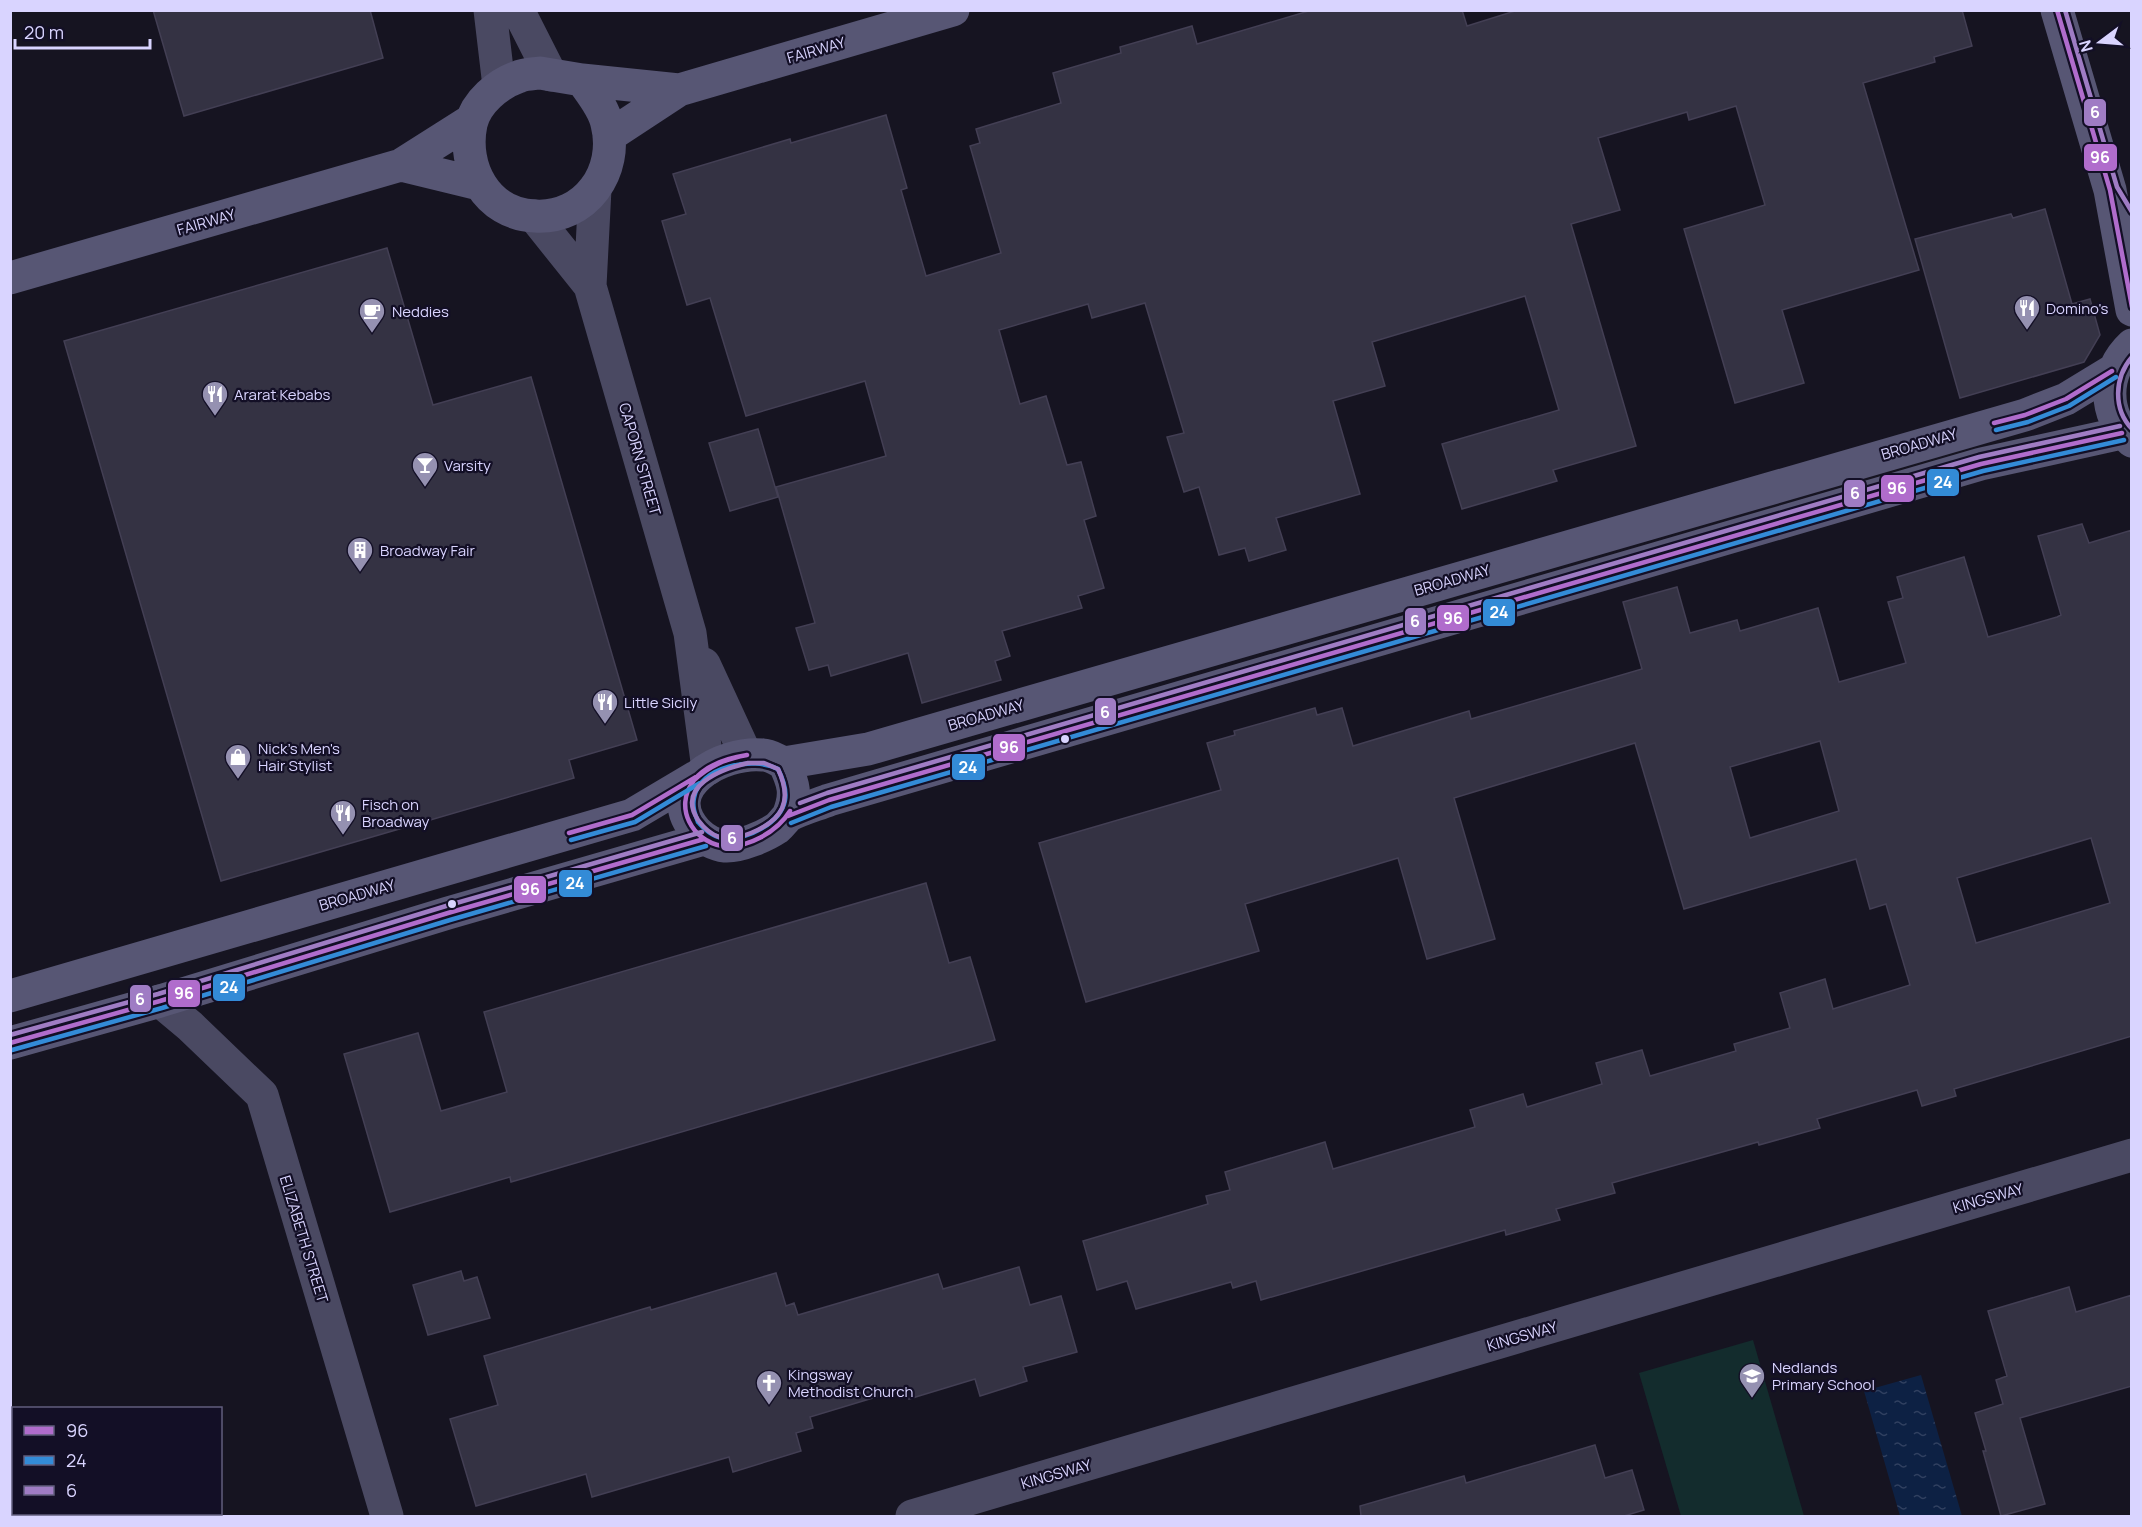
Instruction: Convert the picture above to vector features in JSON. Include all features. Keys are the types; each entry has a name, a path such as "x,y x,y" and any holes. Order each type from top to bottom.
{"main road":[{"name":"FAIRWAY","path":"609,136 679,90 953,10"},
{"path":"2057,10 2109,190 2132,310"},
{"path":"540,73 566,78 607,122 611,146 607,169 595,189 577,205 556,214 534,216 513,211 494,200 480,184 469,153 468,142 472,120 483,101 499,86 519,76 540,73"},
{"name":"FAIRWAY","path":"566,78 679,90"},
{"name":"FAIRWAY","path":"10,278 401,165 472,120"},
{"name":"FAIRWAY","path":"401,165 480,184"},
{"path":"2109,190 2132,228"},
{"path":"788,816 852,794 1981,464 2127,437 2111,410 2109,391 2112,371 2122,354 2132,345"},
{"name":"BROADWAY","path":"784,763 868,749 2025,415 2066,399 2112,371"},
{"path":"746,755 765,755 784,763 792,781 794,800 788,816 778,828 752,841 725,846 704,839 692,826 685,808 687,789 702,773 719,763 746,755"},
{"name":"BROADWAY","path":"10,996 632,815 702,773"},
{"path":"10,1043 160,1001 448,913 704,839"}],"street":[{"path":"490,10 499,86"},
{"path":"518,10 566,78"},
{"name":"CAPORN STREET","path":"595,189 590,286 690,633 746,755"},
{"name":"CAPORN STREET","path":"534,216 590,286"},
{"name":"CAPORN STREET","path":"690,633 702,773"},
{"name":"ELIZABETH STREET","path":"160,1001 190,1026 262,1095 387,1516"},
{"name":"KINGSWAY","path":"912,1516 2132,1155"}],"green space":[{"path":"1753,1340 1804,1516 1681,1516 1639,1373"}],"water":[{"path":"1921,1375 1962,1516 1900,1516 1864,1391"}],"building":[{"path":"153,10 370,10 383,58 184,116"},
{"path":"1312,10 1462,10 1467,26 1518,10 1962,10 1972,46 1934,57 1935,62 1863,83 1919,270 1782,310 1804,383 1735,403 1684,229 1765,205 1736,106 1689,120 1687,112 1598,138 1620,210 1571,224 1636,446 1553,470 1557,481 1462,509 1442,444 1559,410 1525,296 1372,342 1385,386 1333,401 1360,494 1276,518 1286,550 1249,561 1245,548 1219,555 1199,487 1184,492 1167,437 1184,433 1145,303 1092,318 1088,304 999,330 1020,404 1046,396 1067,465 1081,462 1096,516 1084,520 1104,588 1078,596 1082,608 1002,631 1010,656 995,661 1001,680 922,703 908,653 831,676 828,665 809,670 796,628 815,623 776,487 886,456 865,381 746,416 710,298 687,305 662,221 686,214 673,174 790,139 791,143 886,115 907,188 901,190 926,276 1001,253 970,146 980,143 976,129 1061,103 1053,73 1121,53 1120,47 1192,26 1197,44"},
{"path":"2045,209 2072,304 2090,299 2100,335 2084,362 1960,398 1915,239 2011,214 2013,218"},
{"name":"Broadway Fair","path":"387,248 433,405 531,377 637,740 569,760 574,778 221,881 64,341"},
{"path":"758,429 778,497 730,511 709,443"},
{"path":"2082,524 2089,543 2132,530 2132,1036 1954,1089 1956,1096 1922,1106 1917,1090 1817,1119 1820,1128 1759,1145 1758,1142 1612,1183 1615,1193 1556,1209 1560,1220 1506,1235 1505,1230 1261,1300 1256,1281 1233,1288 1231,1282 1136,1309 1127,1281 1097,1290 1083,1241 1208,1204 1206,1196 1230,1190 1225,1172 1325,1142 1333,1169 1475,1127 1470,1110 1523,1094 1527,1107 1602,1084 1596,1063 1642,1050 1650,1076 1736,1051 1734,1044 1790,1028 1780,993 1825,979 1833,1009 1910,985 1886,904 1870,909 1856,859 1684,909 1635,743 1454,798 1495,939 1427,959 1398,858 1245,904 1259,951 1086,1002 1039,843 1221,790 1207,743 1235,735 1234,731 1315,708 1317,715 1342,708 1353,746 1469,711 1471,719 1642,669 1623,602 1677,587 1690,633 1737,620 1740,631 1818,608 1839,682 1906,663 1888,602 1903,598 1897,577 1964,557 1988,637 2057,617 2061,615 2038,536","holes":["1820,741 1839,811 1750,838 1730,767","2091,838 2110,903 1976,943 1957,878"]},
{"path":"926,883 949,963 970,957 995,1040 511,1182 510,1177 390,1212 344,1054 418,1033 441,1111 507,1092 484,1012"},
{"path":"1019,1267 1030,1305 1061,1296 1077,1352 1023,1367 1027,1381 980,1396 975,1379 909,1399 906,1388 810,1417 813,1428 796,1433 801,1451 733,1472 729,1457 592,1497 586,1474 476,1506 450,1419 498,1405 484,1356 776,1273 786,1306 794,1303 798,1315 938,1274 943,1289"},
{"path":"461,1271 464,1281 477,1277 490,1318 428,1335 413,1285"},
{"path":"2069,1287 2076,1312 2132,1295 2132,1386 2020,1418 2045,1504 2001,1516 1975,1413 2003,1404 1996,1380 2007,1376 1988,1311"},
{"path":"1595,1445 1605,1478 1632,1470 1644,1510 1624,1516 1361,1516 1360,1506 1464,1476 1466,1483"}],"transit line":[{"name":"96","path":"2057,10 2110,190 2132,307"},
{"name":"6","path":"2065,10 2117,187 2132,212"},
{"name":"6","path":"2132,357 2122,374 2118,393 2121,412 2132,429"},
{"name":"96","path":"1994,423 2025,415 2066,399 2112,371"},
{"name":"24","path":"1996,430 2028,422 2069,406 2116,377"},
{"name":"6","path":"800,803 827,793 1979,457 2120,426"},
{"name":"96","path":"788,816 829,800 1981,464 2122,433"},
{"name":"24","path":"791,823 831,807 1983,471 2124,440"},
{"name":"96","path":"693,781 717,763 747,755"},
{"name":"96","path":"693,781 718,764 747,755"},
{"name":"6","path":"748,763 764,763 778,769 785,791 782,808 771,822 751,833 731,838 716,836 698,820 693,808 693,798 697,789 705,781 726,770 748,763"},
{"name":"24","path":"742,764 768,765 778,769 784,784 785,800 777,816 770,823 753,833 734,838 721,838 710,833 698,822 694,798 698,787 716,771 742,764"},
{"name":"96","path":"569,833 632,815 696,777"},
{"name":"96","path":"693,782 685,802 686,812 695,830 711,843 732,846 751,842 777,826 790,811"},
{"name":"24","path":"571,840 635,822 700,783"},
{"name":"6","path":"10,1035 158,994 446,906 702,832"},
{"name":"96","path":"10,1043 160,1001 448,913 704,839"},
{"name":"24","path":"12,1050 162,1008 450,920 706,846"}],"place":[{"name":"Domino's","path":"2027,331"},
{"name":"Neddies","path":"372,334"},
{"name":"Ararat Kebabs","path":"215,417"},
{"name":"Varsity","path":"425,488"},
{"name":"Broadway Fair","path":"360,573"},
{"name":"Little Sicily","path":"605,725"},
{"name":"Nick's Men's Hair Stylist","path":"238,780"},
{"name":"Fisch on Broadway","path":"343,836"},
{"name":"Nedlands Primary School","path":"1752,1399"},
{"name":"Kingsway Methodist Church","path":"769,1406"}]}
